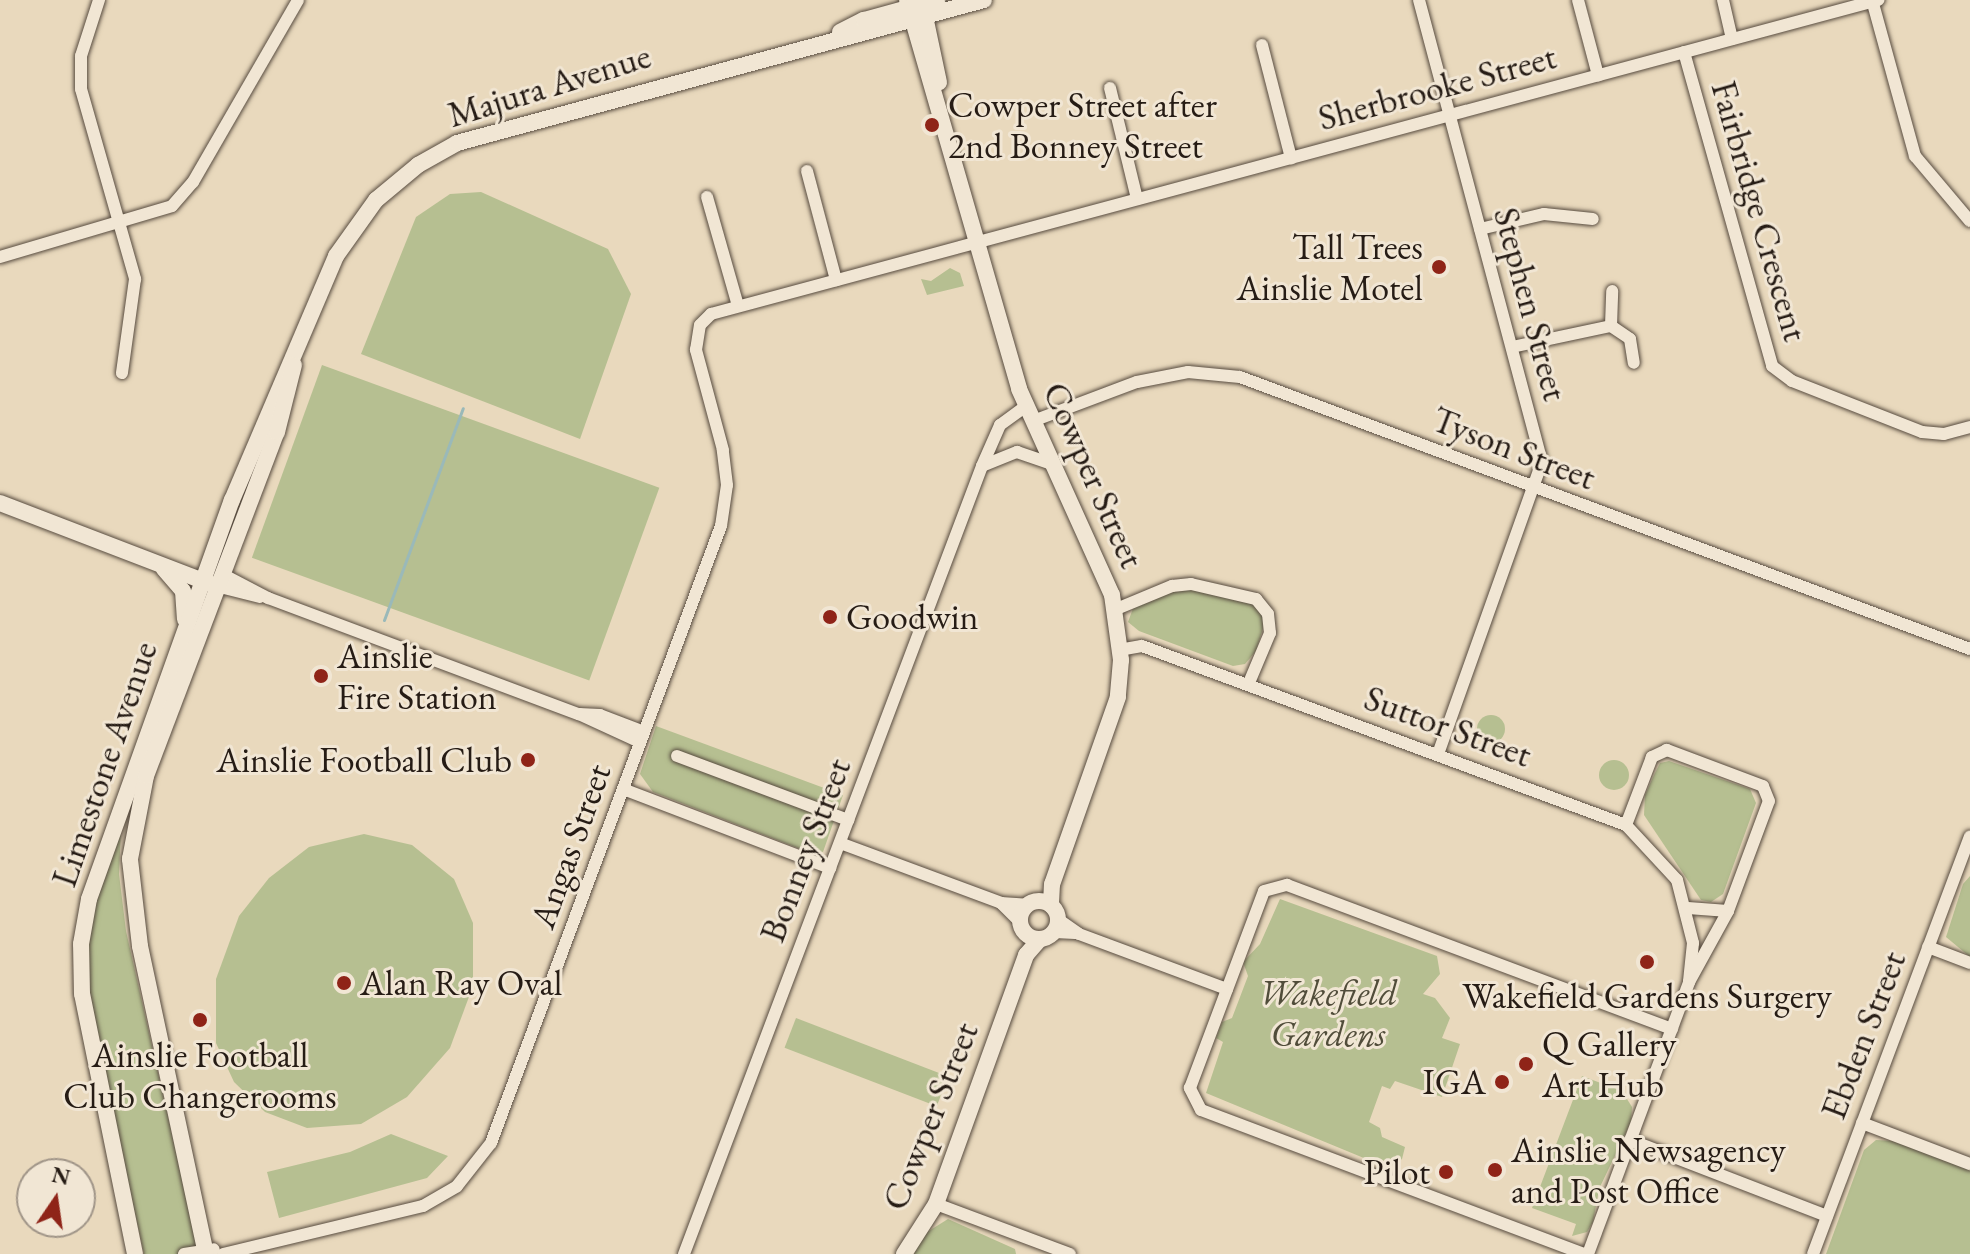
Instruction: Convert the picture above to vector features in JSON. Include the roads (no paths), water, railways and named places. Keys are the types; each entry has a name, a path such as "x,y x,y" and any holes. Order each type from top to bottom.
{"main road":[{"path":"864,20 890,0"},
{"name":"Majura Avenue","path":"828,38 864,20 919,7 984,0"},
{"name":"Majura Avenue","path":"214,578 232,500 260,426 296,352 336,256 376,200 418,165 487,132 828,38 919,7"},
{"name":"Cowper Street","path":"919,7 937,92 1029,413 1100,564 1114,610 1119,650 1118,697 1052,884 1055,919"},
{"name":"Majura Avenue","path":"214,578 250,507 277,432 296,352"},
{"path":"260,426 277,432"},
{"path":"232,500 250,507"},
{"path":"0,503 157,563 214,578"},
{"path":"44,520 214,578"},
{"path":"157,563 183,591 185,628"},
{"name":"Limestone Avenue","path":"135,1254 90,1048 81,944 98,864 185,628 214,578"},
{"name":"Limestone Avenue","path":"206,1252 140,946 130,859 146,776 214,578"},
{"name":"Cowper Street","path":"1028,904 1052,884"},
{"path":"1028,904 1055,919 1039,940 1022,926 1028,904"},
{"name":"Cowper Street","path":"1022,926 1026,955"},
{"name":"Cowper Street","path":"904,1254 936,1204 1026,955 1039,940"}],"street":[{"path":"99,0 81,56 81,89 136,296 122,373"},
{"path":"0,257 161,213 184,195 298,0"},
{"name":"Stephen Street","path":"1419,0 1542,462 1535,489 1438,754"},
{"name":"Sherbrooke Street","path":"1578,0 1598,75"},
{"path":"1723,0 1732,39"},
{"path":"1874,0 1915,156 1970,221"},
{"name":"Sherbrooke Street","path":"697,336 711,314 738,306 1874,0"},
{"name":"Sherbrooke Street","path":"1262,45 1291,158"},
{"name":"Fairbridge Crescent","path":"1684,52 1772,366 1792,381 1922,432 1944,434 1970,427"},
{"path":"1110,88 1137,199"},
{"path":"807,171 836,280"},
{"path":"707,197 738,306"},
{"path":"1959,209 1970,200"},
{"path":"1480,229 1544,214 1593,219"},
{"path":"1611,326 1612,291"},
{"path":"1512,347 1611,326 1630,339 1634,363"},
{"name":"Angas Street","path":"184,1254 228,1252 403,1213 441,1198 471,1172 491,1143 726,504 723,450 696,350 697,336"},
{"name":"Tyson Street","path":"1029,413 1137,382 1213,370 1970,649"},
{"name":"Bonney Street","path":"684,1254 982,466 1000,425 1029,413"},
{"path":"982,466 1017,452 1052,464"},
{"path":"214,578 642,737"},
{"path":"1114,610 1172,586 1191,584 1256,599 1268,614 1270,633 1248,685"},
{"name":"Suttor Street","path":"1119,650 1142,646 1626,825 1655,851 1677,880 1688,908 1693,943 1689,982"},
{"path":"1626,825 1652,757 1667,750 1763,786 1769,801 1728,911 1689,982 1672,1029 1630,1140 1586,1254 1201,1110 1190,1088 1264,891 1287,885 1672,1029"},
{"path":"677,756 848,820"},
{"path":"623,789 830,868"},
{"name":"Ebden Street","path":"1813,1254 1928,947 1966,857 1970,837"},
{"path":"840,843 1001,903 1028,904"},
{"path":"1001,903 1022,926"},
{"path":"1688,908 1728,911"},
{"path":"1055,919 1079,934 1227,989"},
{"path":"1928,947 1970,963"},
{"path":"1862,1123 1970,1164"},
{"path":"1630,1140 1827,1216"},
{"path":"936,1204 1037,1248 1070,1254"}],"waterway":[{"path":"384,620 463,408"}],"place":[{"name":"Cowper Street after 2nd Bonney Street","path":"932,125"},
{"name":"Tall Trees Ainslie Motel","path":"1439,267"},
{"name":"Goodwin","path":"830,617"},
{"name":"Ainslie Fire Station","path":"321,676"},
{"name":"Ainslie Football Club","path":"528,760"},
{"name":"Wakefield Gardens Surgery","path":"1647,962"},
{"name":"Alan Ray Oval","path":"344,983"},
{"name":"Ainslie Football Club Changerooms","path":"200,1020"},
{"name":"Q Gallery Art Hub","path":"1526,1064"},
{"name":"IGA","path":"1502,1082"},
{"name":"Ainslie Newsagency and Post Office","path":"1495,1170"},
{"name":"Pilot","path":"1446,1172"}],"park label":[{"name":"Wakefield Gardens","path":"1328,1012"}]}
